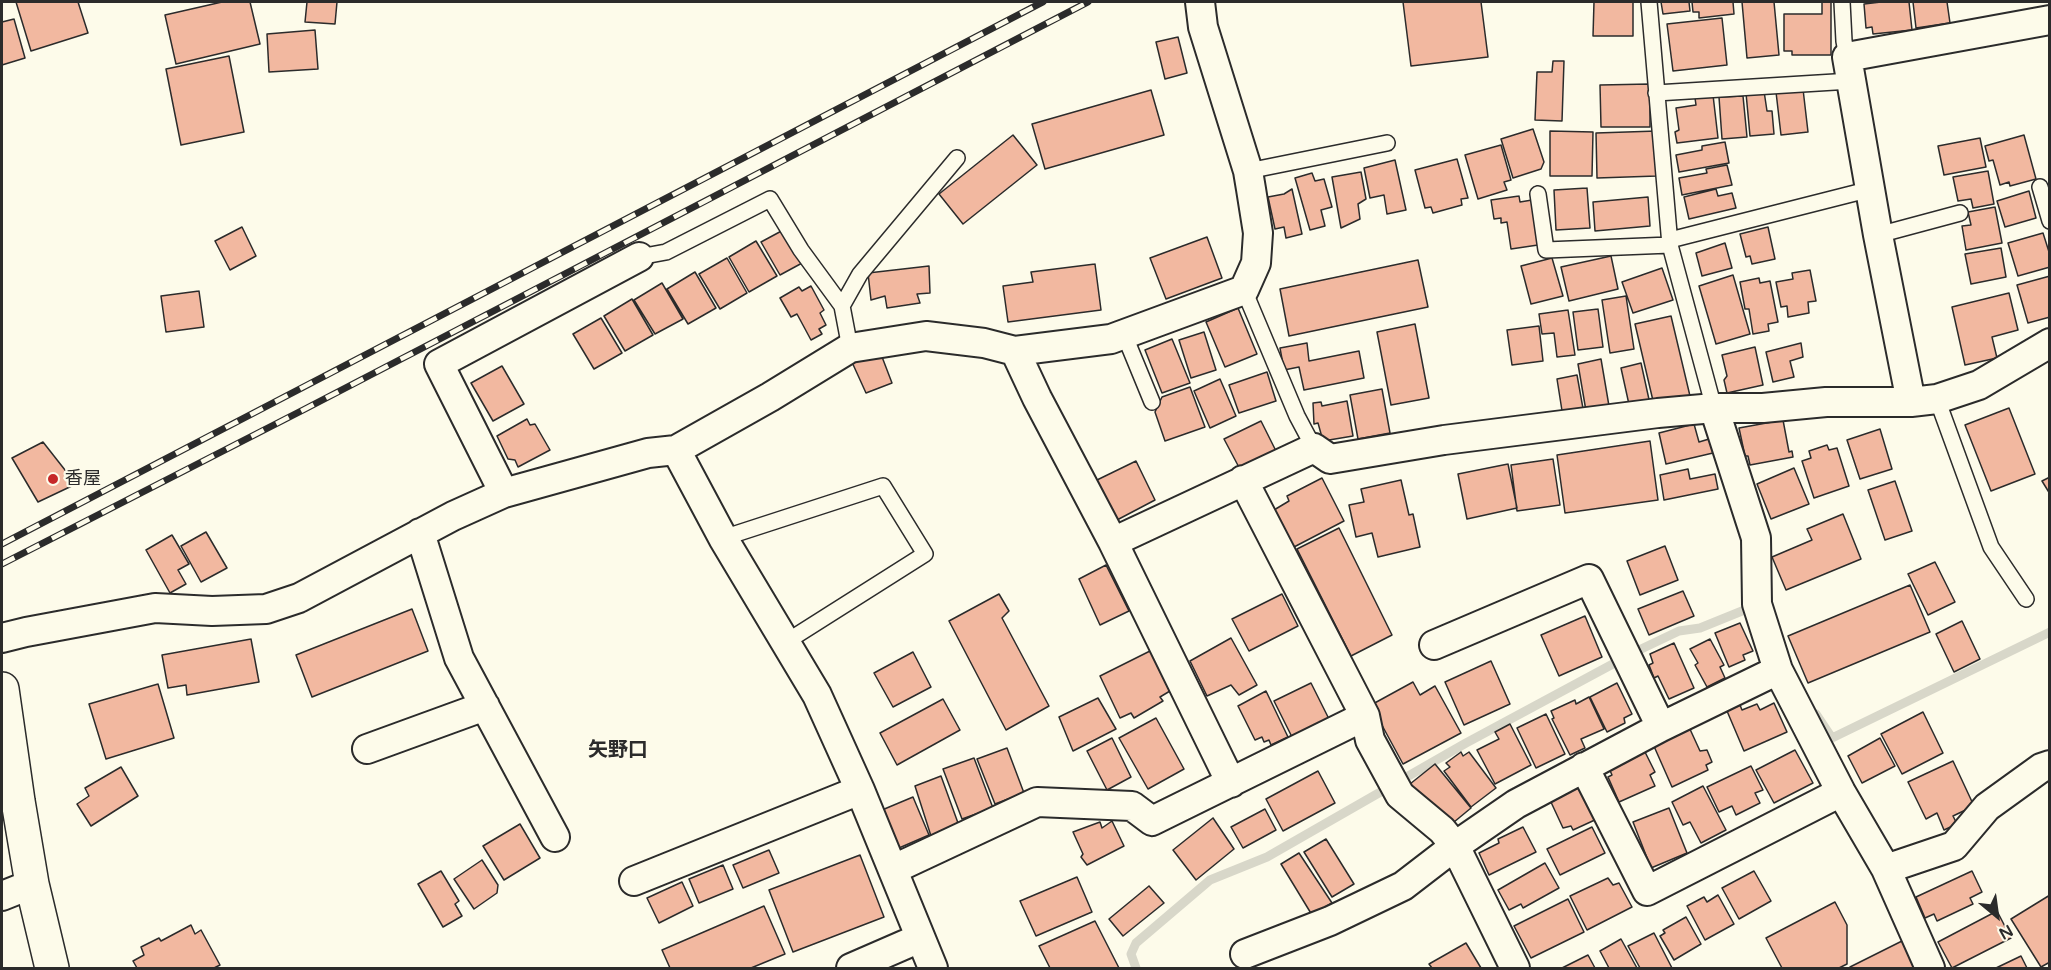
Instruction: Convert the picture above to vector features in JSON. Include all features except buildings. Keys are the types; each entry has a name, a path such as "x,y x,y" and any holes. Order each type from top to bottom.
{"main road":[{"path":"2,688 32,884 52,969"}],"street":[{"path":"2,638 155,608 212,611 266,609 309,593 420,533 504,493 648,453 676,450 850,348 926,336 984,343 1016,351 1111,339 1244,290 1256,263 1258,233 1248,171 1203,27 1200,2"},
{"path":"1924,401 1878,235 1849,69 2049,20"},
{"path":"504,493 439,364 639,257"},
{"path":"1113,542 1314,448 1330,459 1520,430 1714,408 1763,408 1826,402 1924,401 1979,385 2049,343"},
{"path":"1016,351 1037,398 1113,542 1231,783"},
{"path":"1714,408 1755,538 1756,604 1778,670 1841,792 1886,869 1930,969"},
{"path":"676,450 723,538 817,695 894,868 933,969"},
{"path":"1244,480 1365,716 1370,740 1400,795 1442,830 1455,846 1515,969"},
{"path":"420,533 459,657 555,837"},
{"path":"1434,645 1589,579 1661,727"},
{"path":"1245,954 1330,921 1403,886 1455,846 1516,804 1661,727 1778,670"},
{"path":"367,749 484,705"},
{"path":"894,868 1036,802 1132,806 1152,822 1365,716"},
{"path":"1886,869 1954,846 1987,807 2041,768 2049,765"},
{"path":"1584,767 1647,891 1841,792"},
{"path":"634,881 860,790"},
{"path":"2,896 32,884"},
{"path":"851,969 920,938"}],"lane":[{"path":"1649,2 1670,243 1714,408"},
{"path":"1656,93 1849,69 1844,41 1842,2"},
{"path":"1248,171 1388,143"},
{"path":"842,306 860,273 957,158"},
{"path":"2040,187 2049,221"},
{"path":"1538,194 1546,250 1670,243 1871,189"},
{"path":"639,257 666,252 770,199 801,250 842,306 850,348"},
{"path":"1878,235 1960,213"},
{"path":"1244,290 1296,416 1314,448"},
{"path":"1124,334 1152,402"},
{"path":"1924,401 1992,547 2026,599"},
{"path":"723,538 883,486 925,554 786,642"}],"waterway":[{"path":"1136,968 1131,954 1136,943 1210,880 1267,857 1466,743 1637,651 1679,631 1700,628 1742,611"},
{"path":"1816,714 1832,738 2050,632"}],"railway":[{"path":"2,544 1043,2"},
{"path":"2,564 1088,2"}],"place":[{"name":"香屋","path":"53,479"}],"district":[{"name":"矢野口","path":"618,751"}]}
